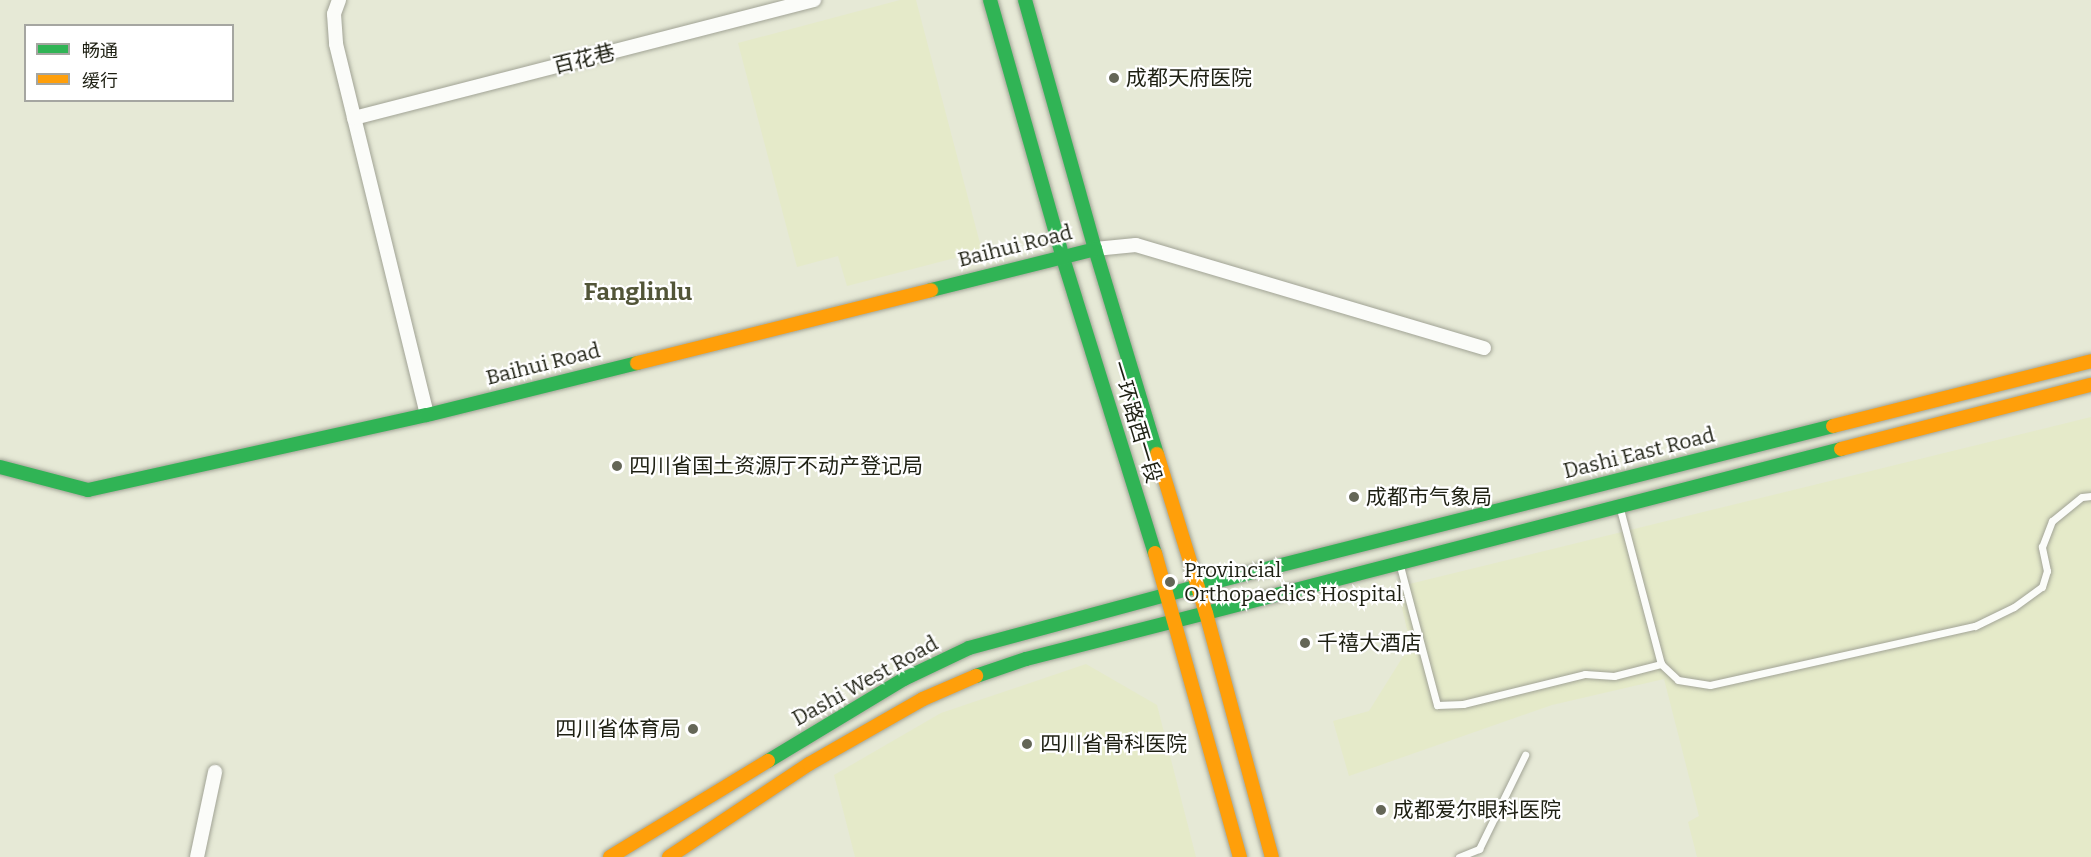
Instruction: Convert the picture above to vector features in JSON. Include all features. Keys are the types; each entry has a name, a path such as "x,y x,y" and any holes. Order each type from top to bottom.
{"main road":[{"name":"一环路西一段","path":"990,0 1062,255 1168,594 1240,857"},
{"name":"一环路西一段","path":"1025,0 1095,249 1206,613 1272,857"},
{"name":"Baihui Road","path":"0,467 88,490 428,415 1062,255 1095,249"},
{"name":"Dashi East Road","path":"1198,586 2091,361"},
{"path":"1206,613 2091,385"},
{"name":"Dashi West Road","path":"610,857 894,684 933,664 969,648 1198,586"},
{"name":"Dashi West Road","path":"669,857 809,764 923,699 997,668 1072,646 1206,613"}],"street":[{"path":"339,0 334,14 336,44 428,415"},
{"name":"百花巷","path":"354,118 814,0"},
{"path":"1095,249 1136,245 1484,348"},
{"path":"197,857 215,772"}],"lane":[{"path":"1619,506 1662,664 1678,680 1710,685 1975,626 2014,607 2042,587 2047,571 2042,547 2052,521 2082,497 2091,496"},
{"path":"1399,564 1437,705 1463,704 1585,674 1614,676 1662,664"},
{"path":"1459,857 1479,849 1525,755"}],"shaded area":[{"path":"900,0 916,0 982,251 847,286 838,256 797,267 738,43"},
{"path":"2091,417 2091,857 1697,857 1688,822 1699,816 1664,679 1552,705 1349,776 1333,721 1369,711 1404,655 1413,654 1397,587"},
{"name":"四川省骨科医院","path":"1086,664 1157,705 1196,857 855,857 834,775 941,713"}],"traffic: fast":[{"path":"990,0 1062,255 1155,553"},
{"path":"1025,0 1095,249 1157,454"},
{"path":"931,290 1095,249"},
{"path":"0,467 88,490 427,415 637,363"},
{"path":"1198,586 1833,426"},
{"path":"1206,613 1841,449"},
{"path":"768,761 904,679 969,648 1198,586"},
{"path":"976,676 1026,659 1206,613"}],"traffic: slow":[{"path":"637,363 931,290"},
{"path":"1833,426 2091,361"},
{"path":"1841,449 2091,385"},
{"path":"1157,454 1206,613 1272,857"},
{"path":"1155,553 1240,857"},
{"path":"669,857 809,764 923,699 976,676"},
{"path":"610,857 768,761"}],"place":[{"name":"成都天府医院","path":"1114,78"},
{"name":"四川省国土资源厅不动产登记局","path":"617,466"},
{"name":"成都市气象局","path":"1354,497"},
{"name":"Provincial Orthopaedics Hospital","path":"1170,582"},
{"name":"千禧大酒店","path":"1305,643"},
{"name":"四川省体育局","path":"693,729"},
{"name":"四川省骨科医院","path":"1027,744"},
{"name":"成都爱尔眼科医院","path":"1381,810"}],"district":[{"name":"Fanglinlu","path":"638,293"}]}
